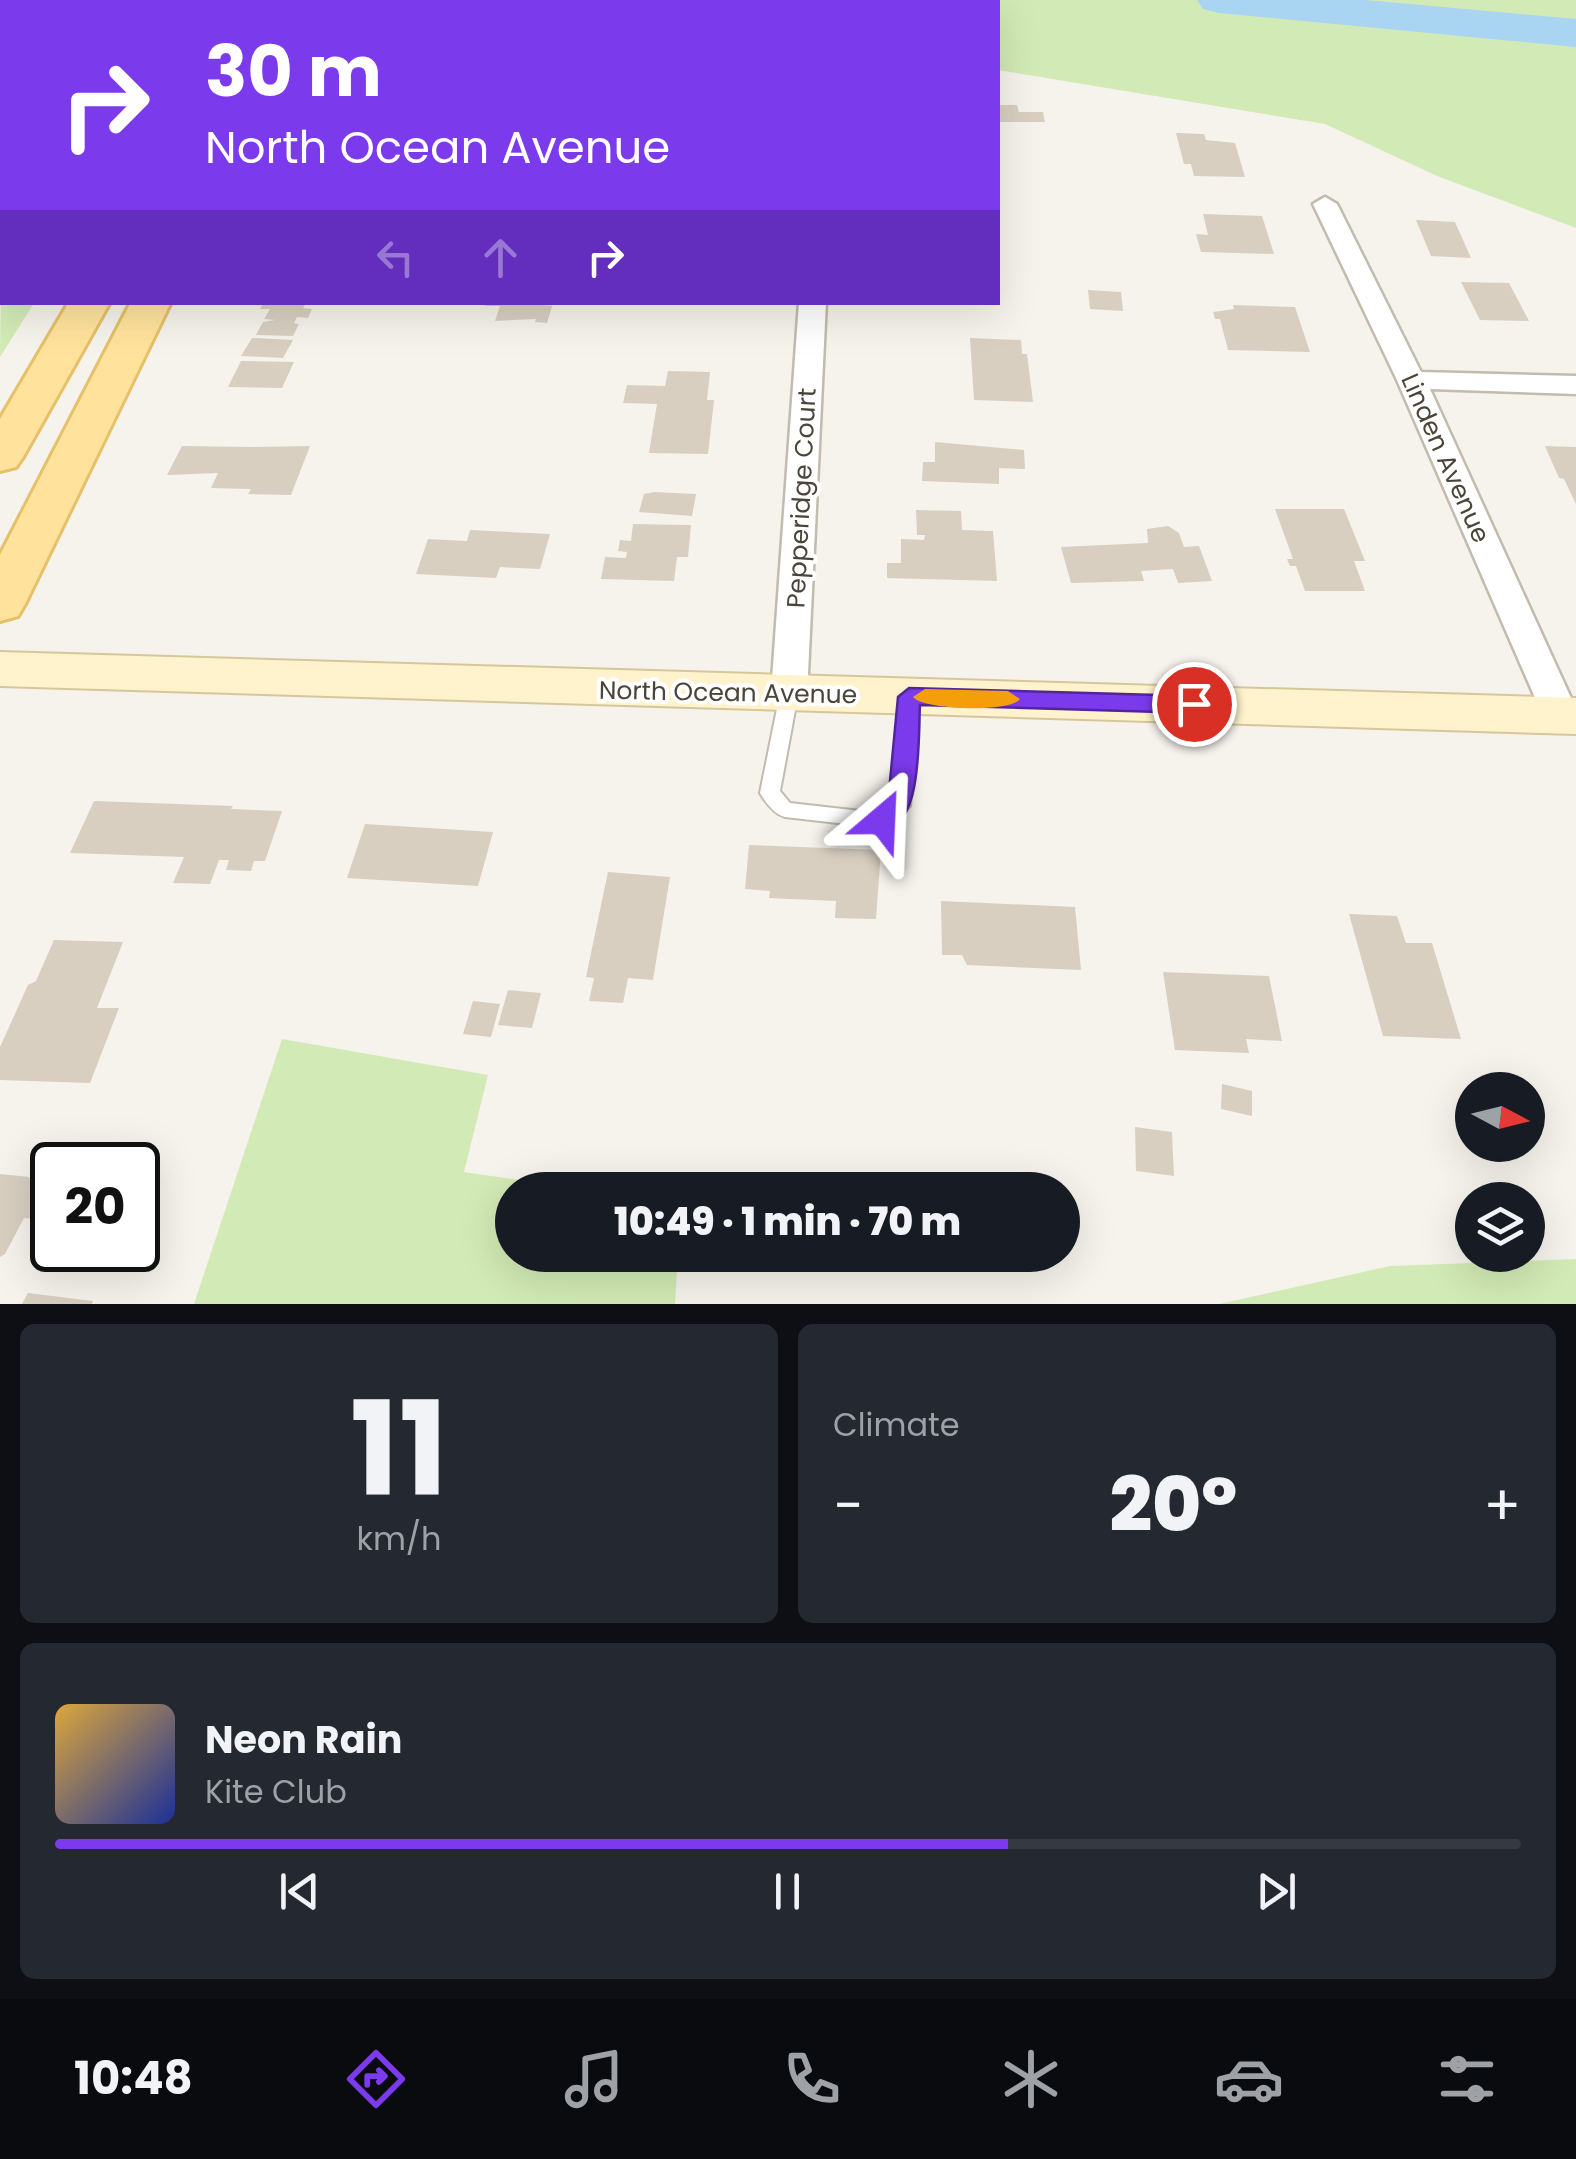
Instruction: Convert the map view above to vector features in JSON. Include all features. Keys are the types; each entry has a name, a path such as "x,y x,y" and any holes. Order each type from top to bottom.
{"main road":[{"path":"0,457 88,305"},
{"path":"0,604 150,305"},
{"name":"North Ocean Avenue","path":"0,669 1568,716"}],"street":[{"name":"Linden Avenue","path":"1325,204 1568,716"},
{"name":"Pepperidge Court","path":"788,694 813,305"},
{"path":"1411,380 1576,385"}],"lane":[{"path":"788,694 770,793 785,810 882,820 900,806 909,697"}],"green space":[{"path":"1000,0 1576,0 1576,228 1437,176 1325,124 1000,70"},
{"path":"1,305 33,305 0,357"},
{"path":"282,1039 488,1075 464,1172 495,1176 495,1272 677,1272 675,1304 194,1304"},
{"path":"1576,1259 1576,1304 1219,1304 1390,1266 1455,1264 1455,1272 1545,1272 1545,1260"}],"building":[{"path":"1000,105 1017,105 1019,112 1043,112 1045,122 1000,122"},
{"path":"1176,133 1204,134 1206,140 1235,143 1245,177 1194,176 1191,164 1184,164"},
{"path":"1203,214 1262,216 1274,254 1201,252 1196,234 1208,235"},
{"path":"1416,220 1455,222 1471,258 1431,256"},
{"path":"1461,282 1509,283 1529,321 1480,320"},
{"path":"1088,290 1121,292 1123,311 1090,309"},
{"path":"262,305 304,305 303,308 312,309 308,318 297,317 294,323 299,324 293,336 256,335 263,322 275,320 264,319 270,309 260,309"},
{"path":"543,305 552,306 547,323 535,322 536,319 495,321 500,306 485,306"},
{"path":"1233,305 1295,307 1310,352 1228,350 1220,319 1215,319 1213,312 1234,309"},
{"path":"252,338 293,340 283,358 241,356"},
{"path":"970,338 1021,340 1022,354 1027,354 1033,402 974,400"},
{"path":"241,361 294,362 282,388 228,387"},
{"path":"668,371 710,372 707,400 714,400 708,454 649,453 657,404 623,403 627,385 665,386"},
{"path":"935,442 1024,450 1025,469 999,468 999,484 922,481 923,462 935,462"},
{"path":"182,446 310,446 291,495 211,488 218,473 167,475"},
{"path":"1545,446 1576,447 1576,504 1564,479 1559,478"},
{"path":"644,494 696,494 692,516 639,512"},
{"path":"1275,509 1344,509 1365,561 1354,561 1365,591 1305,591 1296,566 1290,566 1287,559 1293,559"},
{"path":"916,510 961,511 962,530 993,531 997,581 887,578 887,563 901,563 901,539 924,540 925,535 917,535"},
{"path":"633,524 691,525 688,557 677,557 674,581 601,579 605,557 626,558 627,552 618,551 620,540 631,541"},
{"path":"1168,526 1179,533 1184,547 1199,546 1212,581 1178,583 1173,569 1141,571 1144,581 1071,583 1061,547 1148,543 1147,529"},
{"path":"470,530 550,534 540,569 500,567 496,578 416,574 428,539 467,541"},
{"path":"94,801 282,811 265,861 254,861 251,871 226,870 229,860 219,860 210,884 173,883 184,857 70,853"},
{"path":"365,824 493,832 478,886 347,878"},
{"path":"749,845 881,850 876,919 835,918 836,901 769,898 770,891 745,889"},
{"path":"608,872 670,877 653,980 628,978 623,1003 589,1001 594,978 586,977"},
{"path":"941,901 1075,907 1081,970 967,965 962,955 942,955"},
{"path":"1349,914 1397,916 1406,943 1432,943 1461,1039 1383,1036"},
{"path":"54,940 123,942 97,1008 119,1008 90,1083 0,1080 0,1047"},
{"path":"1163,972 1269,976 1282,1041 1246,1039 1249,1053 1175,1050"},
{"path":"508,990 541,993 532,1028 498,1025"},
{"path":"473,1001 500,1004 491,1037 463,1034"},
{"path":"1222,1084 1252,1091 1252,1116 1221,1109"},
{"path":"1135,1127 1172,1132 1174,1176 1136,1171"},
{"path":"0,1174 29,1177 30,1219 24,1218 0,1257"},
{"path":"28,1293 93,1301 22,1304"}],"waterway":[{"path":"1219,0 1576,33"}],"slow traffic":[{"path":"925,697 1008,699"}],"route":[{"path":"882,820 900,806 909,697 1194,704"}]}
